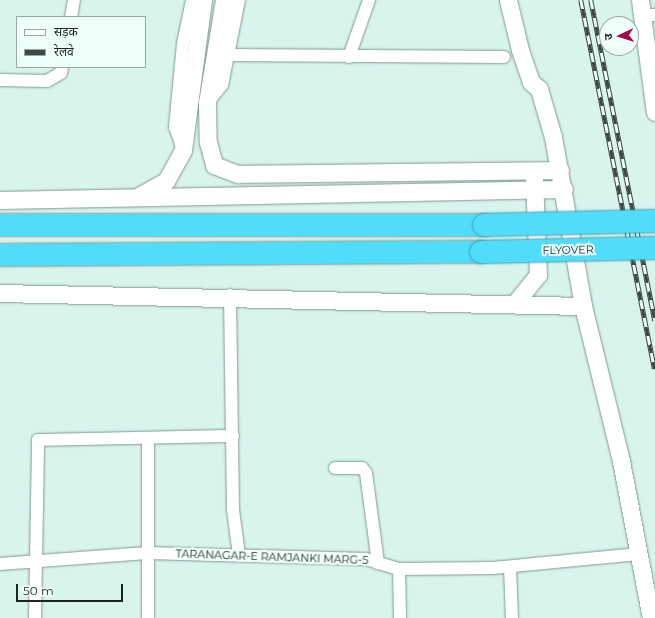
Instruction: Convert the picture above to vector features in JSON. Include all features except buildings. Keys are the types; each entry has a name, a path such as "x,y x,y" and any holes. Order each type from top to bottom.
{"highway":[{"path":"0,225 484,226 655,221"},
{"name":"FLYOVER","path":"0,254 481,252 655,248"}],"street":[{"path":"71,16 74,0"},
{"path":"349,57 369,0"},
{"path":"508,0 531,82 539,89 553,137 552,147 560,170 564,189 583,306 621,461 651,618"},
{"path":"229,1 208,103 208,142 214,165 238,174 560,170"},
{"path":"208,103 222,85 228,55 229,1"},
{"path":"136,198 166,181 183,150 199,2"},
{"path":"646,10 654,103"},
{"path":"228,55 504,57"},
{"path":"0,80 47,81 61,73 62,68"},
{"path":"515,303 538,275 533,171"},
{"path":"0,200 564,189"},
{"path":"0,293 230,296 583,306"},
{"path":"230,296 233,510 239,555"},
{"path":"35,618 34,560 38,440 233,436"},
{"path":"148,438 148,618"},
{"path":"335,468 362,468 366,473 378,563"},
{"name":"TARANAGAR-E RAMJANKI MARG-5","path":"0,564 34,560 147,553 366,559 399,569 510,567 638,554"},
{"path":"510,567 512,618"},
{"path":"399,569 400,618"}],"railway":[{"path":"581,0 655,369"},
{"path":"591,0 655,321"}]}
